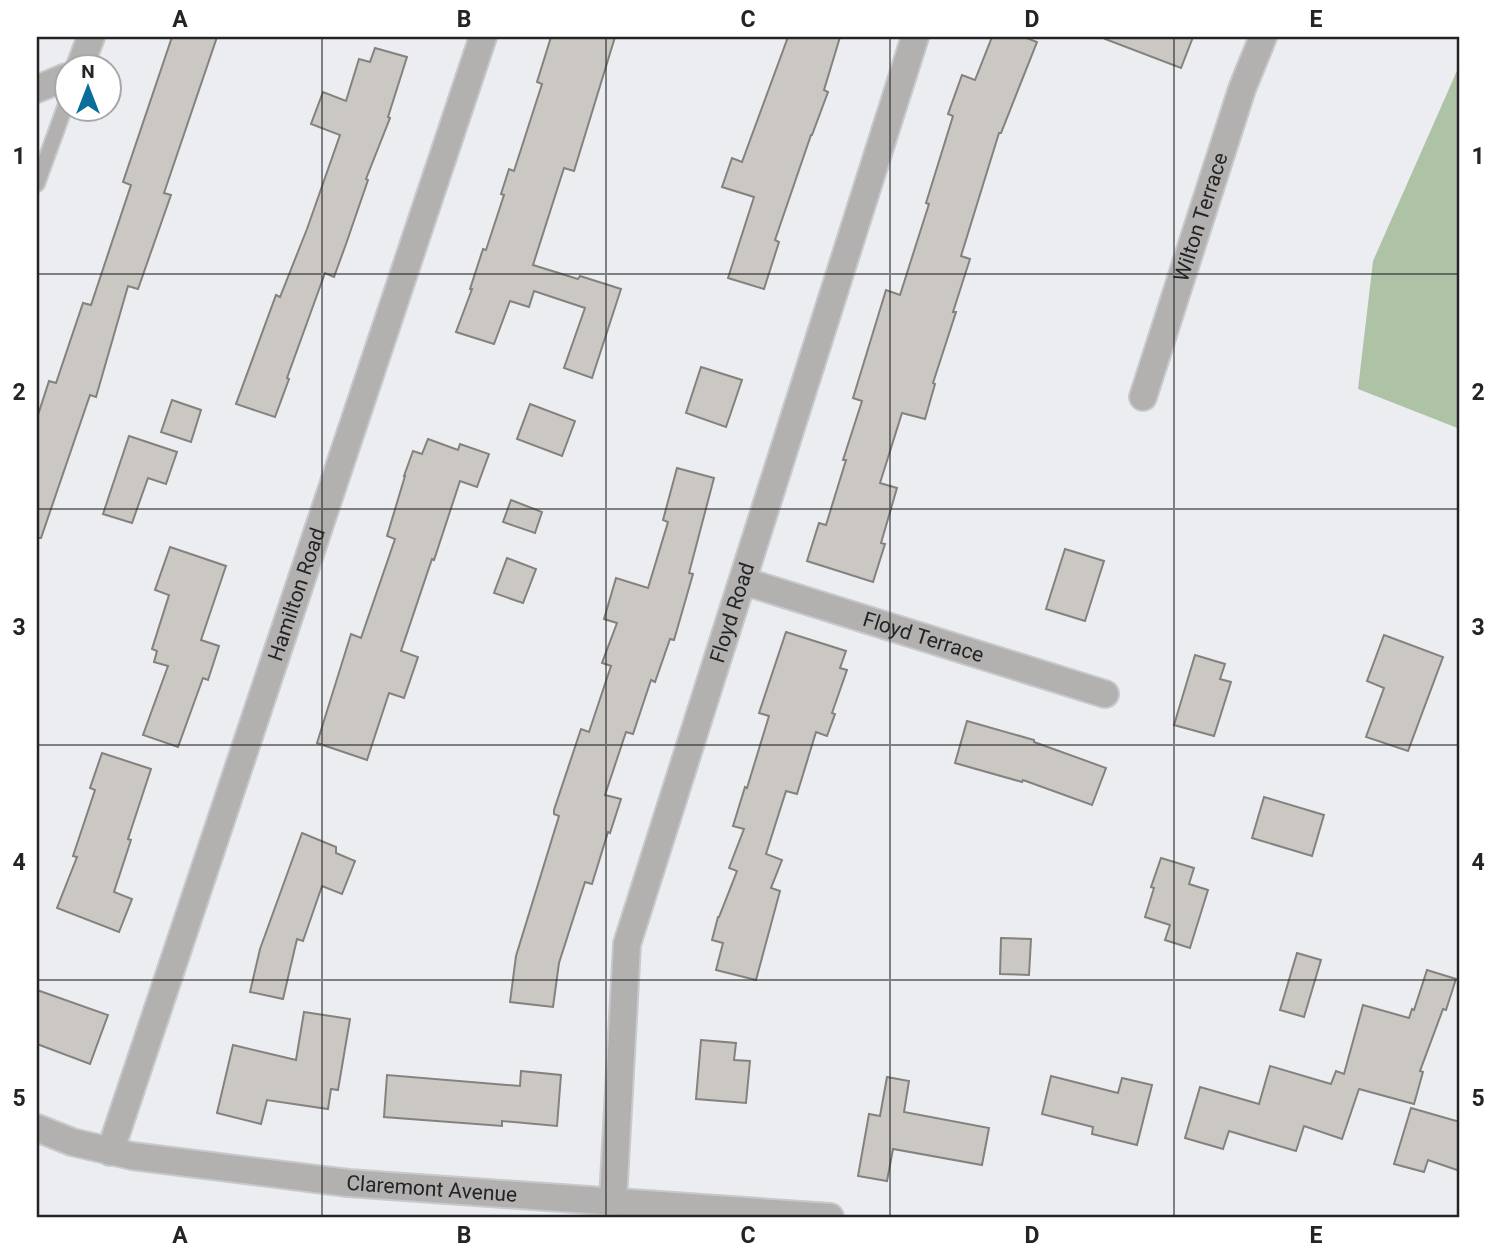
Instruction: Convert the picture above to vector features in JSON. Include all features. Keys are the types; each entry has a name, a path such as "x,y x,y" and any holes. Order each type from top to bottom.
{"street":[{"name":"Hamilton Road","path":"110,1152 483,37"},
{"name":"Floyd Road","path":"613,1200 627,944 915,37"},
{"name":"Wilton Terrace","path":"1143,397 1242,89 1263,37"},
{"name":"Floyd Terrace","path":"743,581 1105,694"},
{"name":"Claremont Avenue","path":"37,1128 72,1142 110,1152 348,1182 830,1217"}],"lane":[{"path":"37,184 59,122"}],"green space":[{"path":"1460,64 1460,429 1358,389 1373,261"}],"building":[{"path":"172,37 217,37 164,193 171,195 138,289 128,286 96,397 90,395 41,538 37,538 37,418 49,381 56,383 83,303 91,305 131,185 123,182"},
{"path":"551,37 615,37 574,171 564,168 533,265 621,289 592,378 564,368 585,308 534,291 529,307 510,301 494,344 456,332 504,195 501,194 509,169 514,171 542,84 537,82"},
{"path":"788,37 840,37 824,90 828,92 775,240 779,242 764,289 728,278 754,197 722,187 732,158 742,162"},
{"path":"992,37 1024,37 1037,42 999,133 961,256 970,259 925,419 902,413 880,483 897,488 881,543 885,544 873,582 807,561 819,523 826,525 846,460 843,460 862,401 853,398 886,290 900,295 929,204 926,203 953,116 948,114 962,75 975,80"},
{"path":"1193,37 1181,68 1105,39"},
{"path":"375,48 407,57 388,117 390,118 366,179 368,180 334,277 325,273 275,417 236,404 276,295 280,297 307,229 340,135 311,124 323,92 346,101 359,59 370,62"},
{"path":"701,367 742,380 726,427 686,413"},
{"path":"172,400 201,410 191,442 161,432"},
{"path":"530,404 575,421 562,456 517,439"},
{"path":"129,436 177,452 166,484 148,478 132,523 103,514"},
{"path":"428,439 458,450 460,444 489,454 477,487 460,481 401,651 418,657 404,698 389,693 367,760 317,743 351,634 361,638 395,539 387,536 413,451 422,454"},
{"path":"677,468 714,478 689,573 693,574 674,640 670,639 655,682 651,680 633,734 626,732 605,795 621,799 592,884 585,882 559,963 553,1007 510,1002 516,956 559,816 554,814 554,810 581,729 589,732 611,666 602,663 617,623 604,619 616,578 648,588 668,522 663,520"},
{"path":"511,500 542,512 535,533 503,522"},
{"path":"170,547 226,566 201,640 219,646 208,680 203,678 178,747 143,735 168,666 154,662 157,651 152,649 169,595 155,590"},
{"path":"1065,549 1104,561 1085,621 1046,609"},
{"path":"507,558 536,569 523,603 494,593"},
{"path":"786,632 846,651 840,668 847,670 827,736 816,732 797,794 786,791 766,854 782,860 771,888 780,891 756,980 716,970 723,943 712,940 718,917 737,871 729,868 744,829 733,826 769,716 759,713"},
{"path":"1384,635 1443,657 1408,751 1366,737 1384,688 1367,681"},
{"path":"1195,655 1225,664 1220,679 1231,682 1214,736 1174,725"},
{"path":"967,721 1034,740 1106,768 1092,805 1023,780 1022,782 955,763"},
{"path":"102,753 151,769 114,892 132,899 119,932 57,908 77,857 73,856 95,790 90,788"},
{"path":"1264,797 1324,815 1312,856 1252,838"},
{"path":"302,833 336,847 336,853 355,861 342,894 322,886 303,941 297,939 283,999 250,992 260,949"},
{"path":"1161,858 1194,868 1189,884 1208,890 1190,948 1165,940 1170,925 1145,917"},
{"path":"1001,938 1031,939 1029,975 1000,974"},
{"path":"1297,953 1321,960 1304,1017 1280,1010"},
{"path":"1427,970 1456,979 1420,1071 1423,1072 1414,1104 1359,1089 1342,1139 1304,1126 1296,1151 1229,1131 1223,1149 1185,1138 1200,1087 1259,1104 1270,1066 1331,1084 1336,1071 1344,1074 1363,1005 1409,1018"},
{"path":"37,990 108,1015 90,1064 37,1044"},
{"path":"304,1012 350,1019 338,1090 331,1089 328,1109 267,1100 261,1124 217,1113 233,1045 296,1060"},
{"path":"701,1040 736,1043 734,1060 750,1061 746,1103 696,1099"},
{"path":"521,1071 561,1075 557,1126 502,1121 502,1126 384,1117 387,1075 520,1086"},
{"path":"1051,1076 1118,1093 1122,1078 1152,1085 1137,1145 1092,1134 1093,1127 1042,1114"},
{"path":"887,1077 909,1081 904,1112 989,1128 982,1165 893,1149 887,1181 858,1176 869,1114 880,1116"},
{"path":"1411,1108 1460,1122 1460,1171 1428,1160 1424,1172 1394,1164"}]}
